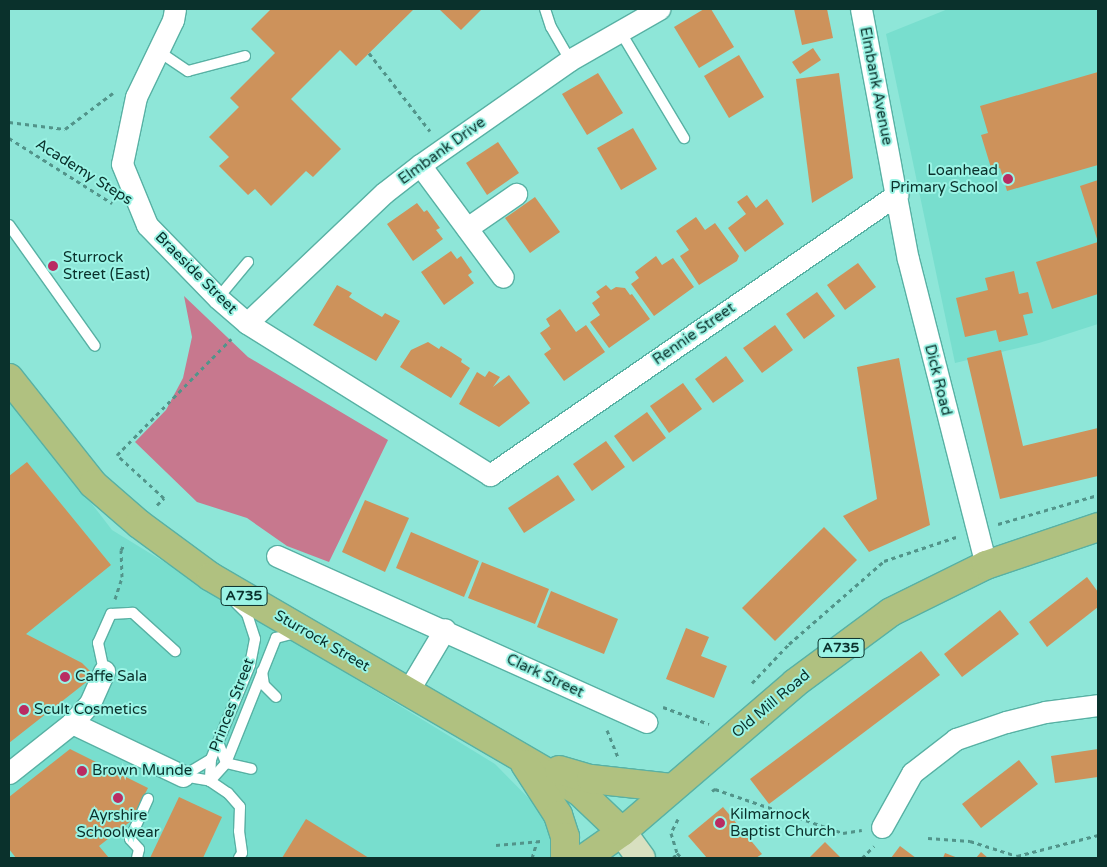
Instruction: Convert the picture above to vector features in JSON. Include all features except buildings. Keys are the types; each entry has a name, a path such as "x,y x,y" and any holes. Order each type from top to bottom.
{"main road":[{"name":"Sturrock Street","path":"11,382 93,484 139,524 211,577 408,691 523,761 578,791 622,832"},
{"name":"Old Mill Road","path":"622,832 795,683 891,612 986,565 1098,527"},
{"name":"Sturrock Street","path":"523,761 591,779 622,784 672,788"},
{"name":"Sturrock Street","path":"523,761 558,815 565,837 565,858"},
{"name":"A735","path":"585,858 622,832"},
{"path":"622,832 640,858"}],"street":[{"name":"Braeside Street","path":"175,9 173,20 136,98 122,164 147,224 218,298 247,323 490,475"},
{"name":"Elmbank Drive","path":"247,323 384,194 420,164 570,60 659,9"},
{"name":"Elmbank Avenue","path":"861,9 897,194"},
{"path":"420,164 503,278"},
{"path":"467,228 516,194"},
{"name":"Rennie Street","path":"490,475 897,194"},
{"name":"Dick Road","path":"897,194 908,259 986,565"},
{"name":"Clark Street","path":"277,556 646,722"},
{"path":"408,691 445,630"},
{"path":"9,773 72,723 90,703 104,671"},
{"path":"882,827 912,773 956,739 1006,722 1045,712 1098,705"},
{"path":"72,723 183,776"}],"lane":[{"path":"544,9 551,27 570,60"},
{"path":"620,31 684,138"},
{"path":"158,51 188,71 244,56"},
{"path":"9,225 95,346"},
{"path":"218,298 248,262"},
{"name":"Princes Street","path":"210,781 211,759 250,665 255,639 247,614 211,577"},
{"path":"104,671 98,643 111,614 133,613 175,651"},
{"name":"Princes Street","path":"210,781 226,763 276,638 303,630"},
{"path":"262,670 264,685 276,697"},
{"path":"218,742 226,763 251,769"},
{"name":"Princes Street","path":"183,776 211,759"},
{"path":"183,776 210,781 228,794 240,807 238,831 242,853 239,858"},
{"path":"138,858 139,849 130,839 148,798"}],"path":[{"path":"369,54 429,130"},
{"path":"9,122 64,130 120,88"},
{"name":"Academy Steps","path":"9,138 114,204"},
{"path":"111,614 122,577 120,550 139,524 164,498 117,456 247,323"},
{"path":"751,685 789,644 884,560 977,530 1098,495"},
{"path":"594,698 618,755 622,784"},
{"path":"659,705 712,725"},
{"path":"672,788 686,803 671,832 677,853 682,858"},
{"path":"709,794 715,789 843,833 882,827"},
{"path":"928,838 970,841 1017,856 1098,835"},
{"path":"532,858 537,842"},
{"path":"673,858 677,853"}],"shaded area":[{"name":"Loanhead Primary School","path":"948,9 1098,9 1098,324 1039,343 955,363 886,34"},
{"path":"184,296 248,357 388,440 329,562 287,546 247,518 197,502 135,442 166,410 183,378 192,337"},
{"path":"9,396 112,530 495,764 588,858 9,858"}],"place":[{"name":"Loanhead Primary School","path":"1008,179"},
{"name":"Sturrock Street (East)","path":"53,266"},
{"name":"Caffe Sala","path":"65,677"},
{"name":"Scult Cosmetics","path":"24,710"},
{"name":"Brown Munde","path":"82,771"},
{"name":"Ayrshire Schoolwear","path":"118,798"},
{"name":"Kilmarnock Baptist Church","path":"720,823"}]}
